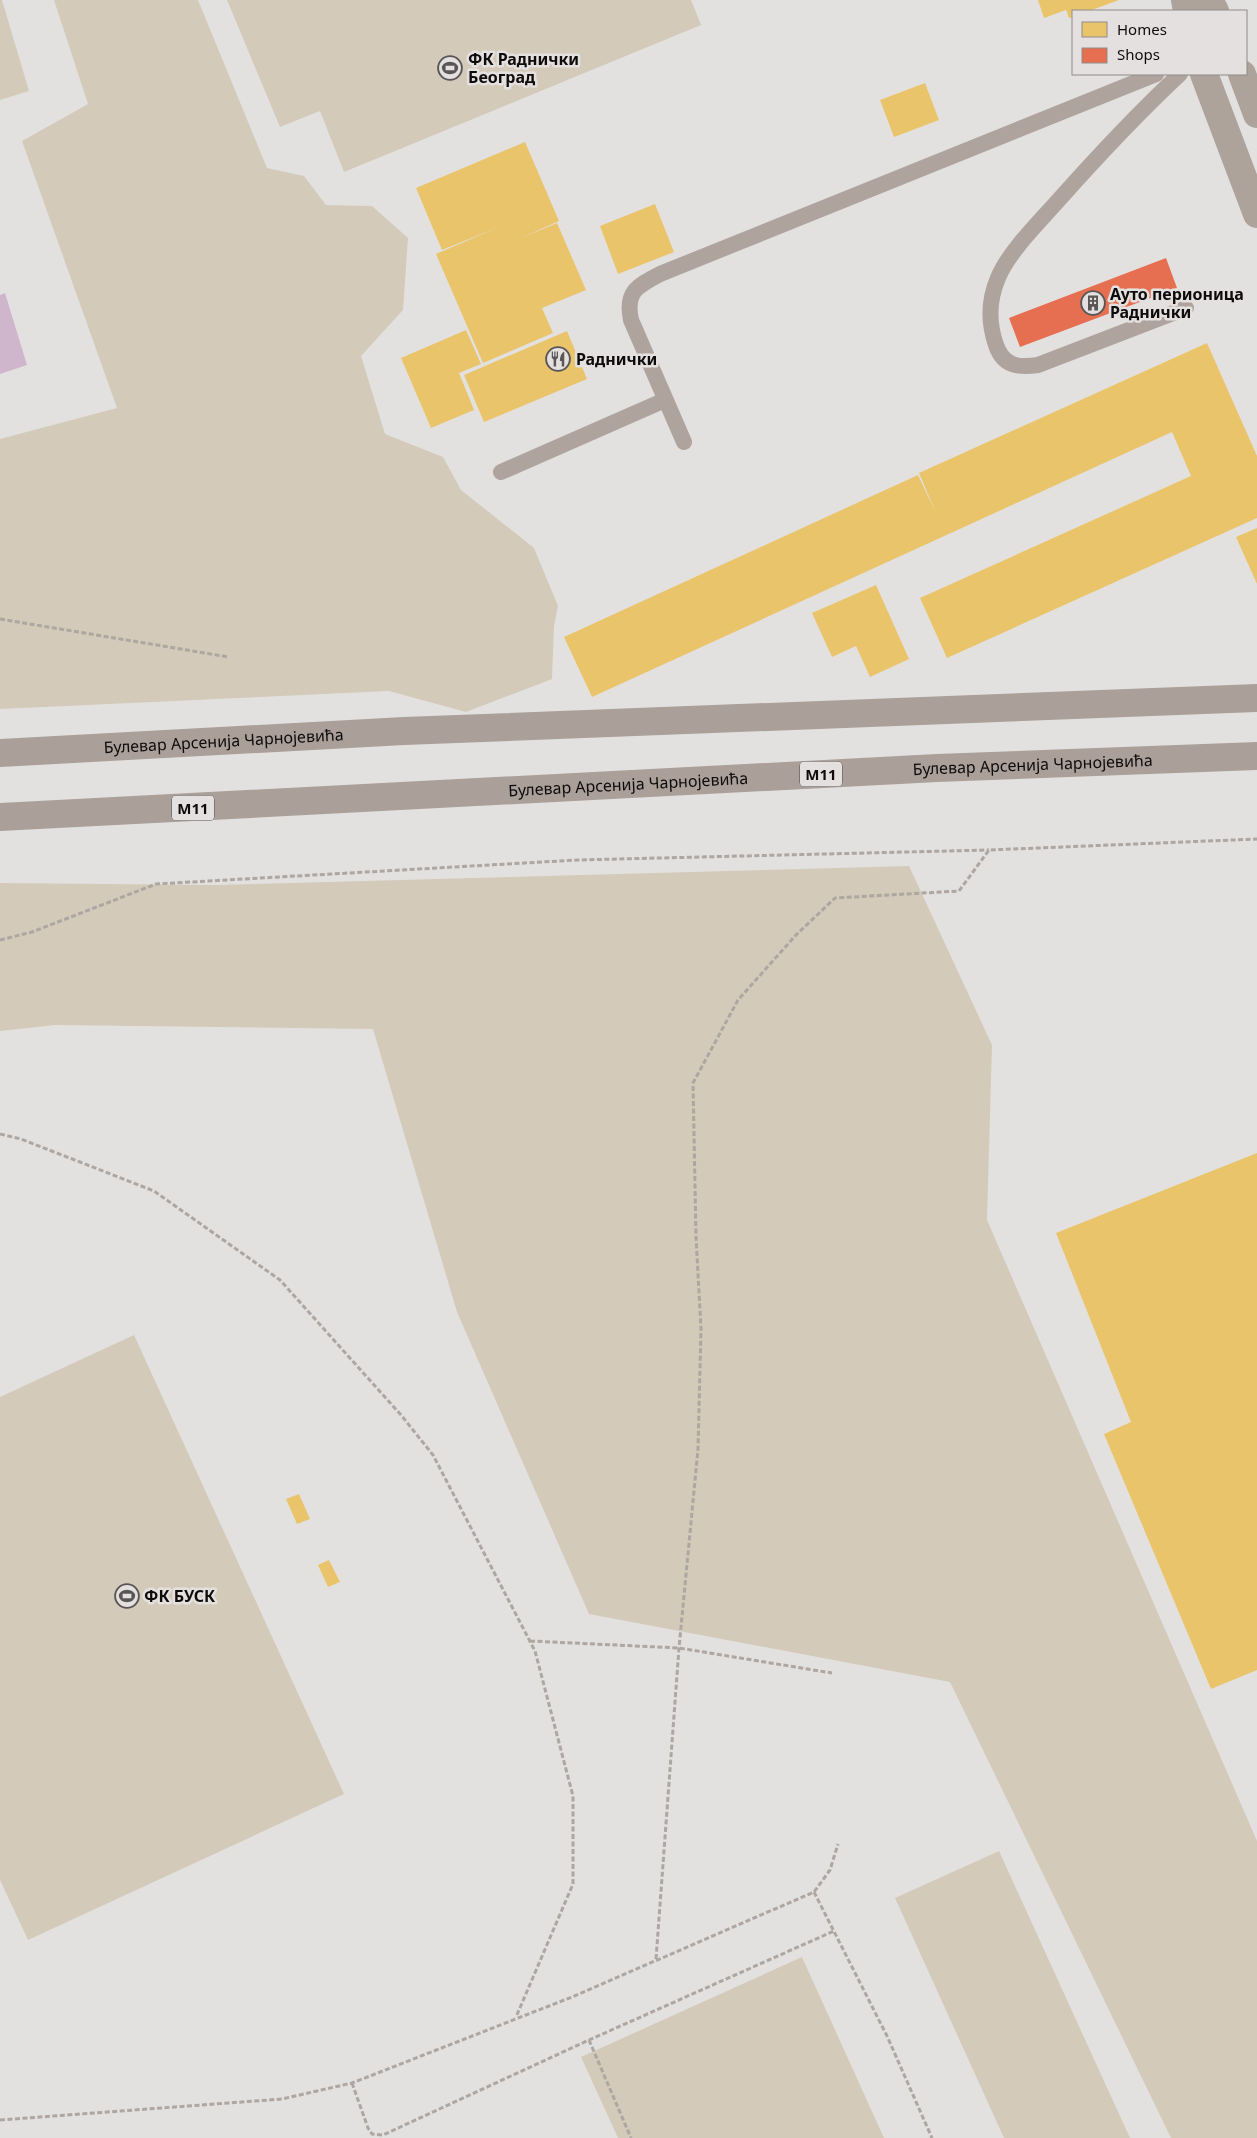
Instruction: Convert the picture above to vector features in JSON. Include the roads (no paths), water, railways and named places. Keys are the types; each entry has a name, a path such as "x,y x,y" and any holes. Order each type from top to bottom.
{"highway":[{"name":"Булевар Арсенија Чарнојевића","path":"0,753 404,731 1257,698"},
{"name":"Булевар Арсенија Чарнојевића","path":"0,817 937,768 1257,756"}],"main road":[{"path":"1204,75 1257,214"},
{"path":"1242,75 1257,114"}],"lane":[{"path":"684,442 631,320 628,305 638,285 678,266 1154,75"},
{"path":"1179,75 1135,116 1025,238 998,276 990,301 990,327 998,353 1007,363 1021,368 1038,365 1186,308"},
{"path":"501,472 665,400"}],"place":[{"name":"ФК Раднички Београд","path":"450,68"},
{"name":"Ауто перионица Раднички","path":"1093,303"},
{"name":"Раднички","path":"558,359"},
{"name":"ФК БУСК","path":"127,1596"}]}
